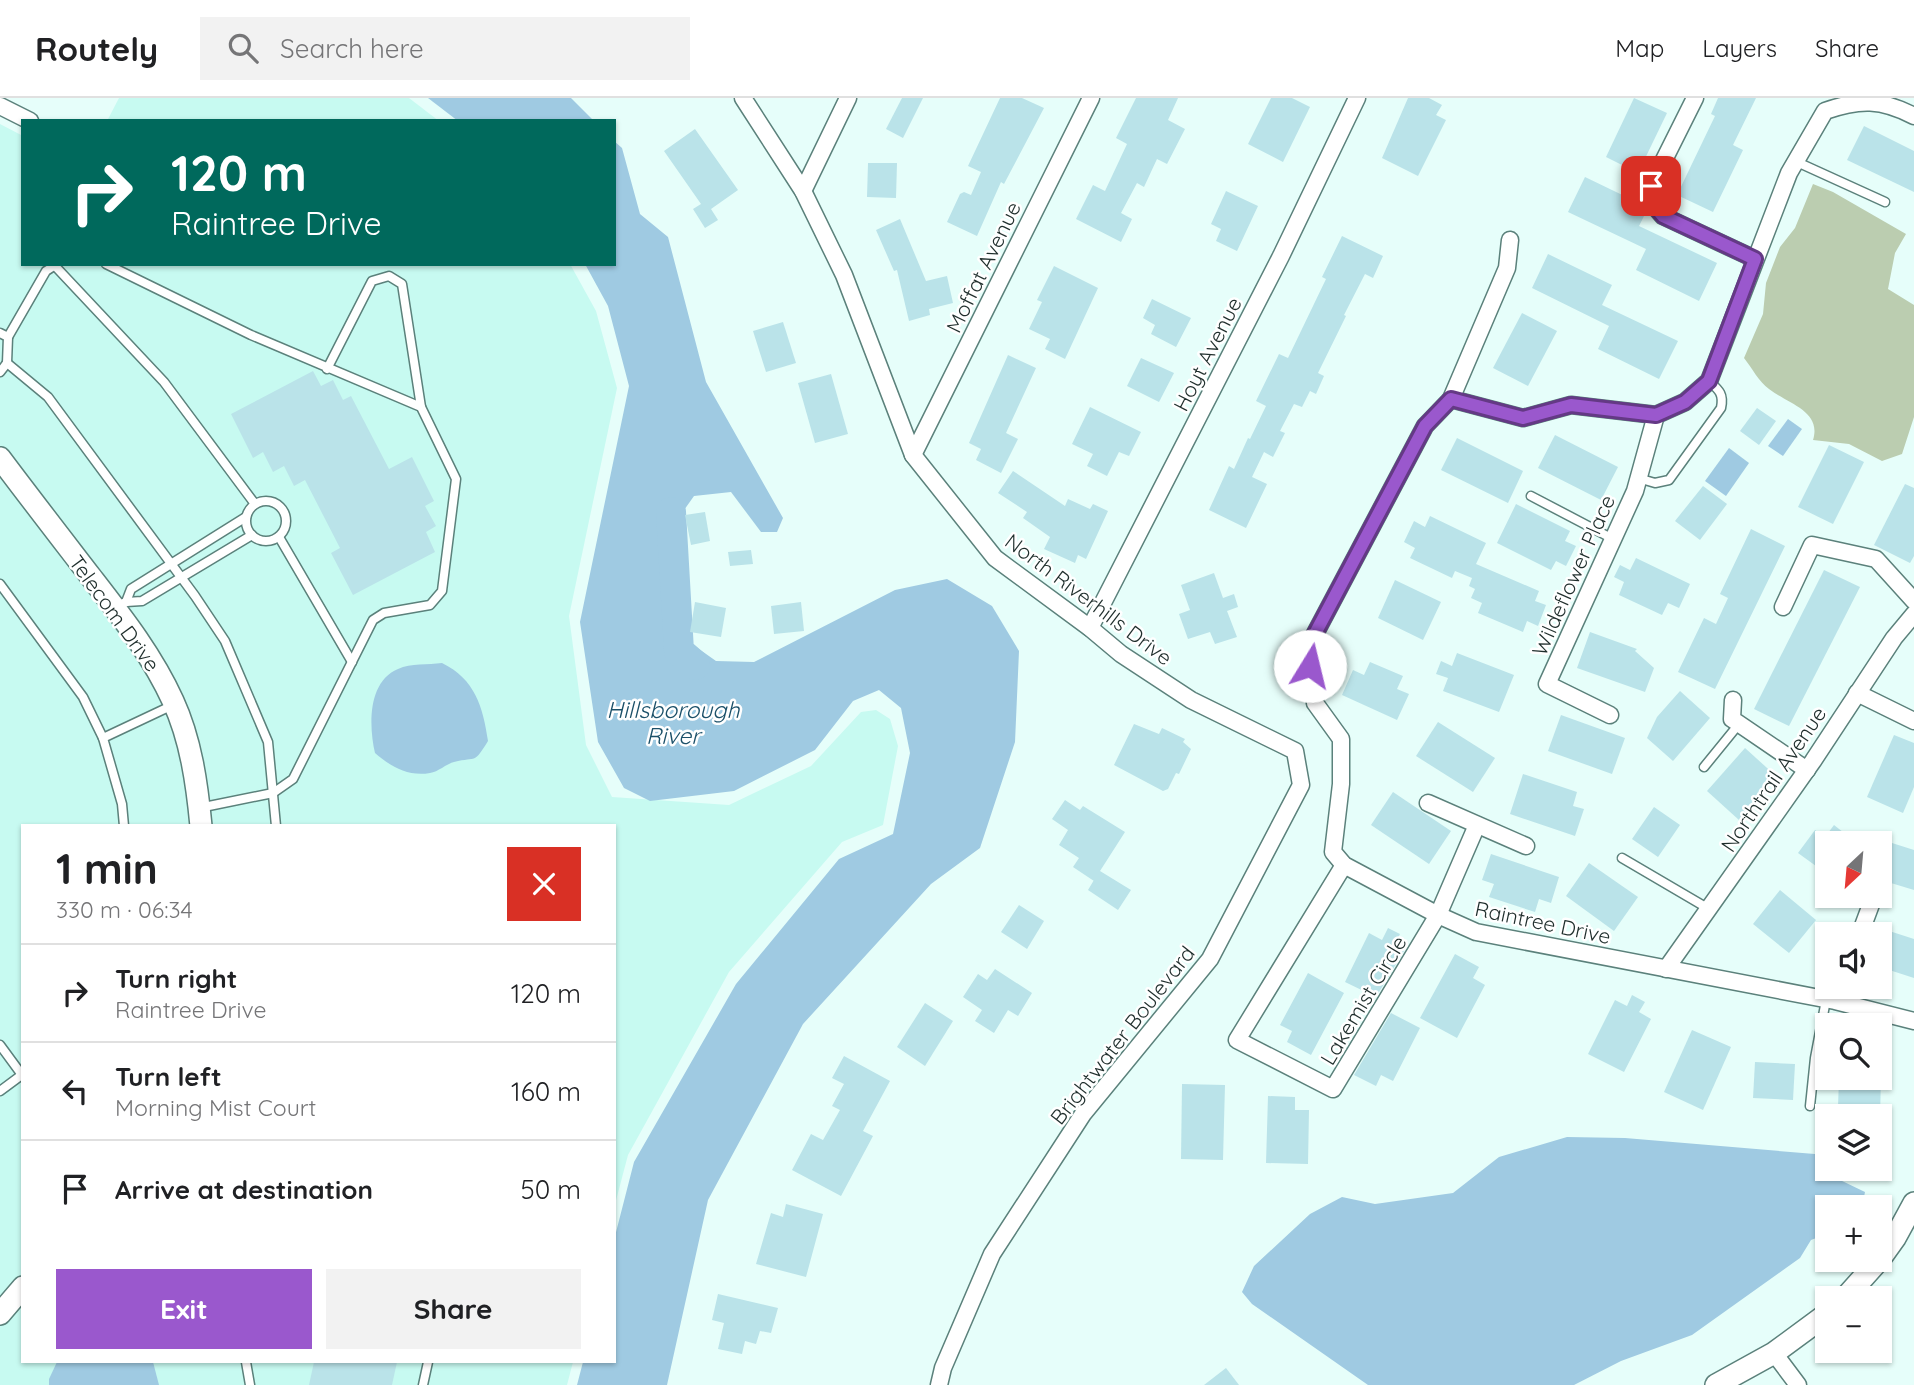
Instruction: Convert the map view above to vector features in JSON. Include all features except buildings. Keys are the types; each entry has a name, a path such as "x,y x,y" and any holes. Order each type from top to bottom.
{"street":[{"name":"North Riverhills Drive","path":"743,98 803,191 844,275 913,455 995,558 1121,654 1191,700 1295,751 1301,785"},
{"path":"803,191 848,98"},
{"name":"Moffat Avenue","path":"913,455 1091,98"},
{"name":"Hoyt Avenue","path":"1090,628 1281,256 1357,98"},
{"path":"1695,98 1651,186 1651,202 1663,216 1755,259"},
{"path":"1451,399 1523,418 1571,405 1656,415 1685,402 1709,381 1789,173 1797,162 1822,104 1869,101 1914,116"},
{"path":"0,106 26,119"},
{"path":"1344,865 1333,852 1340,784 1341,739 1315,703 1308,647 1425,426 1451,399 1507,268 1510,240"},
{"name":"Wildeflower Place","path":"1610,715 1547,684 1635,491 1656,415"},
{"name":"Telecom Drive","path":"0,458 120,605 138,637 174,704 188,744 200,817"},
{"path":"1783,607 1812,545 1876,559 1914,601"},
{"name":"Northtrail Avenue","path":"1666,969 1807,770 1894,638 1914,614"},
{"path":"1857,693 1914,721"},
{"path":"1733,700 1732,719 1807,770"},
{"name":"Brightwater Boulevard","path":"939,1385 943,1368 992,1254 1088,1106 1210,959 1301,785"},
{"path":"1428,803 1526,846"},
{"path":"1438,915 1477,825"},
{"name":"Raintree Drive","path":"1344,865 1476,932 1666,969 1815,993"},
{"name":"Lakemist Circle","path":"1344,865 1237,1040 1333,1089 1438,915"},
{"name":"Raintree Drive","path":"1844,999 1914,1021"},
{"path":"1892,1242 1914,1203"},
{"path":"1856,1286 1868,1272"},
{"path":"0,1314 21,1289"},
{"path":"1716,1385 1774,1353 1815,1323"},
{"path":"1774,1353 1798,1385"}],"lane":[{"path":"1797,162 1885,202"},
{"path":"0,372 7,363 4,335 46,271 54,266"},
{"path":"57,266 164,382 255,504"},
{"path":"110,266 251,335 421,407"},
{"path":"200,817 273,793 293,779 373,620 384,613 429,605 442,591 456,479 421,407 402,284 388,276 372,281 327,369"},
{"path":"7,363 48,397 225,641 268,742 276,824"},
{"path":"1638,478 1655,483 1669,480 1721,408 1721,393 1709,381"},
{"path":"1531,496 1613,539"},
{"path":"120,605 131,589 246,517 255,504 268,500 280,506 285,511 286,525 279,537 267,542 252,535 247,527 246,517"},
{"path":"120,605 142,601 252,535"},
{"path":"214,536 226,550"},
{"path":"279,537 352,662"},
{"path":"0,584 83,697 103,738 122,804 124,824"},
{"path":"103,738 174,704"},
{"path":"1704,767 1739,724"},
{"path":"1622,858 1709,909"},
{"path":"1810,1106 1815,1058 1833,999"},
{"path":"0,1045 21,1073"},
{"path":"0,1091 21,1075"},
{"path":"246,1363 250,1385"},
{"path":"423,1385 428,1363"}],"shaded area":[{"path":"119,98 409,98 436,119 108,119"},
{"path":"0,124 21,135 21,266 571,266 596,311 617,388 569,616 586,745 612,797 729,805 811,766 861,712 876,710 890,719 898,746 883,825 842,842 729,972 628,1155 616,1200 616,824 21,824 21,1363 573,1363 567,1385 0,1385"},
{"path":"1813,184 1833,192 1906,234 1895,253 1888,289 1914,305 1914,417 1902,454 1882,461 1849,444 1813,440 1813,422 1808,415 1765,386 1744,358 1763,314 1766,283 1780,247 1795,228"}],"water":[{"path":"428,98 571,98 592,119 455,119"},
{"name":"Hillsborough River","path":"616,143 622,148 640,214 668,237 706,382 783,518 777,532 761,532 731,492 694,496 677,520 665,625 716,661 754,662 895,590 947,579 992,606 1019,651 1015,742 980,848 931,884 803,1024 708,1200 667,1385 577,1385 583,1363 616,1363 616,1232 634,1162 736,984 839,859 893,834 910,753 901,708 879,690 853,701 815,750 734,791 650,801 624,788 598,742 580,622 629,386 608,306 586,266 616,266"},
{"path":"1788,419 1802,429 1783,456 1768,446"},
{"path":"1729,448 1749,463 1726,496 1705,481"},
{"path":"442,663 462,677 476,695 488,741 474,758 451,763 433,772 422,774 400,769 375,753 371,718 376,694 380,684 398,669"},
{"path":"1567,1137 1625,1138 1815,1154 1815,1181 1842,1181 1865,1192 1864,1195 1815,1195 1815,1238 1811,1240 1800,1258 1692,1335 1621,1361 1574,1385 1368,1385 1252,1304 1242,1292 1254,1266 1310,1214 1342,1197 1375,1204 1453,1193 1499,1157"},
{"path":"57,1363 153,1363 159,1385 49,1385"}],"waterway":[{"name":"Hillsborough River","path":"671,512 679,651 695,665"}],"route":[{"path":"1310,666 1308,647 1425,426 1451,399 1523,418 1571,405 1656,415 1685,402 1709,381 1755,259 1663,216 1651,202 1651,186"}]}
